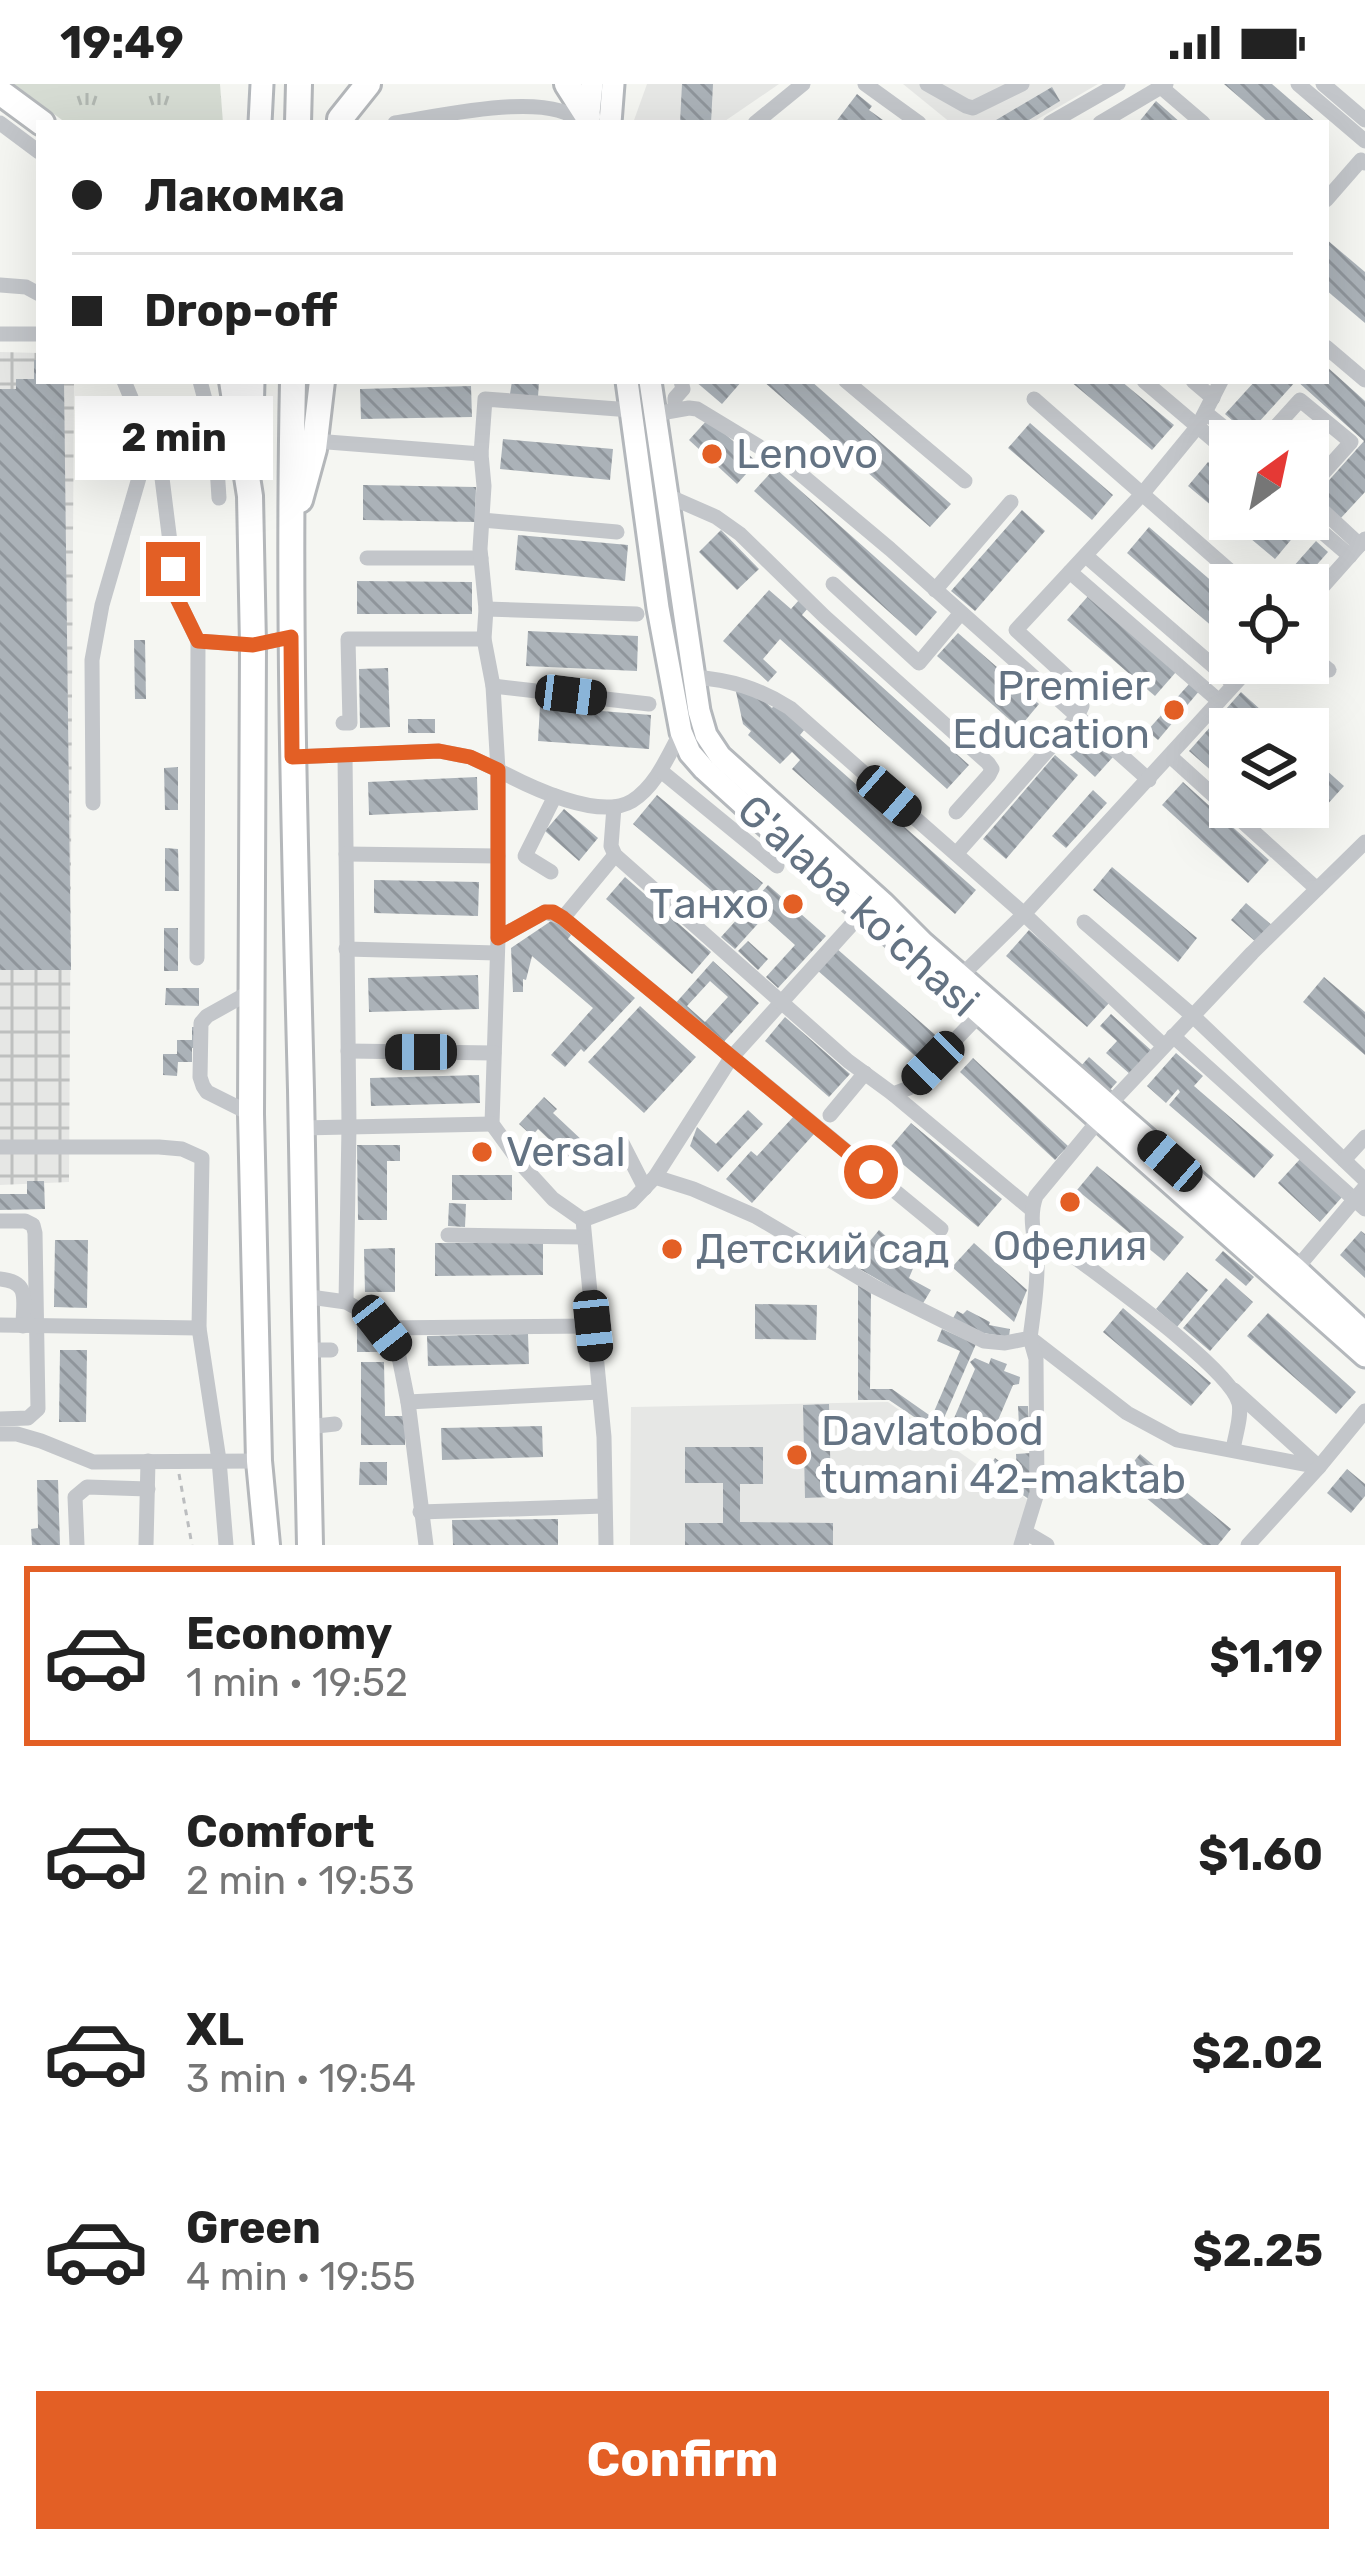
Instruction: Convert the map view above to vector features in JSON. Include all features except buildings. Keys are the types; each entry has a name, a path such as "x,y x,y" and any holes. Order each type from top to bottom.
{"highway":[{"path":"298,84 298,120"},
{"path":"340,120 346,84"},
{"path":"341,120 368,84"},
{"path":"567,84 591,120"},
{"path":"0,92 38,120"},
{"path":"232,384 250,496 251,1114 259,1461 267,1545"},
{"path":"293,384 292,757 310,1545"},
{"path":"290,537 315,441 322,384"}],"main road":[{"path":"260,120 262,84"},
{"path":"592,84 592,120"},
{"path":"593,120 613,84"},
{"path":"250,496 253,384"},
{"name":"G'alaba ko'chasi","path":"627,384 681,732 691,753 860,901 962,975 1365,1356"},
{"name":"G'alaba ko'chasi","path":"651,384 665,412 666,495 694,677 706,735 720,757 860,901 980,1014 1296,1270 1365,1333"},
{"path":"651,550 675,551"}],"street":[{"path":"759,120 802,84"},
{"path":"865,84 916,120"},
{"path":"927,84 973,108 1022,84"},
{"path":"957,84 965,106"},
{"path":"1055,120 1118,84"},
{"path":"1298,84 1365,141"},
{"path":"1323,84 1365,119"},
{"path":"1105,120 1163,86 1200,120"},
{"path":"414,120 522,104 586,120"},
{"path":"0,122 36,150"},
{"path":"1329,197 1364,160"},
{"path":"0,285 36,292"},
{"path":"0,334 36,334"},
{"path":"1329,350 1365,380"},
{"path":"125,384 160,470 177,598 198,641 196,958"},
{"path":"201,384 215,436 219,498"},
{"path":"665,412 681,384"},
{"path":"850,384 965,481"},
{"path":"1150,384 1216,420"},
{"path":"1194,384 1211,420"},
{"path":"956,854 1082,706 1077,686 1016,630 1143,494 1206,412 1220,384"},
{"path":"606,1545 604,1437 584,1228 521,1164 492,1124 498,770 493,686 484,639 481,454 485,399 631,410"},
{"path":"1034,399 1222,564"},
{"path":"1282,420 1300,400 1324,420"},
{"path":"665,412 697,410 783,460 1149,780"},
{"path":"1329,424 1351,442 1329,469"},
{"path":"93,803 92,660 102,605 150,440"},
{"path":"315,441 481,454"},
{"path":"666,495 716,517 740,534 988,763 989,775 956,812"},
{"path":"935,590 1011,502"},
{"path":"1329,516 1358,547"},
{"path":"482,520 617,532"},
{"path":"1329,531 1358,547"},
{"path":"1329,579 1358,547"},
{"path":"1086,556 1209,662"},
{"path":"367,558 481,558"},
{"path":"1070,572 1219,701"},
{"path":"833,584 919,663 960,614"},
{"path":"486,609 637,614"},
{"path":"198,641 253,645 291,637"},
{"path":"343,723 350,723 348,639 484,639"},
{"path":"694,677 741,683 790,708 1168,1040 1362,1194"},
{"path":"962,975 1171,757 1234,684"},
{"path":"493,686 649,704"},
{"path":"292,757 439,751 470,757 556,796 618,806 632,801 661,771 681,732"},
{"path":"345,755 346,1302"},
{"path":"1171,757 1317,889"},
{"path":"661,771 777,866"},
{"path":"551,872 526,856 556,796"},
{"path":"618,806 623,833"},
{"path":"618,806 611,846 615,855 865,1073 1031,1209"},
{"path":"1047,1545 1023,1539 1037,1492 1036,1359 1030,1338 1037,1264 1031,1209 1036,1196 1168,1040 1364,845"},
{"path":"346,854 498,856"},
{"path":"563,918 615,855"},
{"path":"448,1235 584,1228 632,1202 650,1183 730,1058 860,901"},
{"path":"346,949 497,946 545,912 553,912 940,1229"},
{"path":"1084,922 1193,1016 1344,1160 1362,1194"},
{"path":"250,992 201,1023 200,1077 207,1092 251,1114"},
{"path":"893,1094 909,1088 980,1014"},
{"path":"348,1051 494,1053"},
{"path":"830,1115 865,1073"},
{"path":"302,1128 492,1124"},
{"path":"1344,1160 1365,1137"},
{"path":"622,1143 650,1183 693,1190 755,1216 875,1287 984,1341 1030,1338 1127,1413 1177,1440 1319,1467"},
{"path":"0,1147 159,1147 182,1149 202,1158 199,1328 226,1545"},
{"path":"1296,1270 1362,1194"},
{"path":"0,1221 33,1225 29,1326"},
{"path":"1076,1258 1214,1367 1319,1467"},
{"path":"0,1279 15,1280 23,1292 38,1409 28,1418 0,1419"},
{"path":"303,1296 346,1302 374,1317 397,1348 426,1545"},
{"path":"0,1325 199,1328"},
{"path":"382,1328 593,1326"},
{"path":"304,1350 331,1350"},
{"path":"1233,1450 1240,1408 1234,1390"},
{"path":"408,1402 599,1392"},
{"path":"1248,1545 1365,1412"},
{"path":"307,1427 335,1424"},
{"path":"0,1433 41,1441 93,1462 259,1461"},
{"path":"146,1544 148,1461"},
{"path":"77,1545 75,1497 86,1487 148,1489"},
{"path":"420,1512 604,1506"}],"path":[{"path":"177,1461 192,1545"}],"shaded area":[{"path":"647,84 779,84 726,120 634,120"},
{"path":"903,84 1098,84 1036,120 947,120"},
{"path":"0,352 36,353 36,384 74,384 69,1182 0,1185"},
{"name":"Davlatobod tumani 42-maktab","path":"888,1402 1032,1503 1018,1545 630,1545 631,1407"}],"green space":[{"path":"14,84 220,84 223,120 62,120"}],"place":[{"name":"Lenovo","path":"712,454"},
{"name":"Premier Education","path":"1174,710"},
{"name":"Танхо","path":"793,904"},
{"name":"Versal","path":"482,1152"},
{"name":"Офелия","path":"1070,1202"},
{"name":"Детский сад","path":"672,1249"},
{"name":"Davlatobod tumani 42-maktab","path":"797,1455"}],"route":[{"path":"173,569 177,598 198,641 253,645 291,637 292,757 439,751 470,757 498,770 498,938 545,912 563,918 871,1172"}]}
